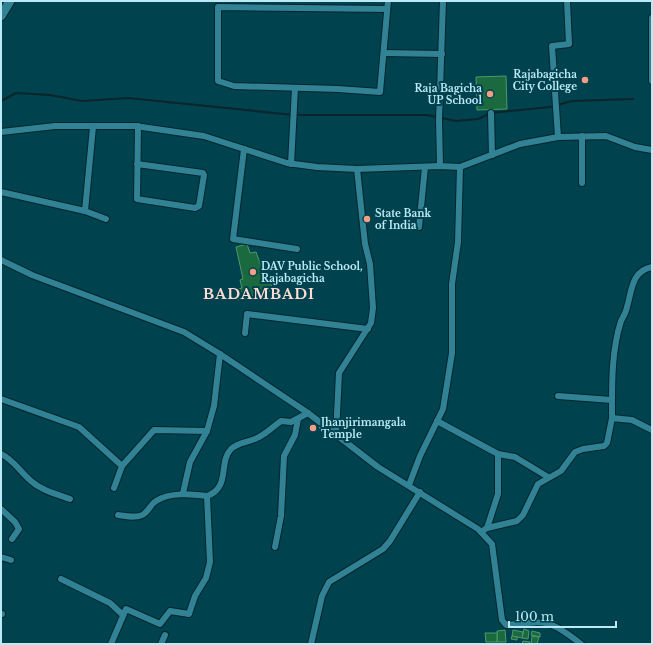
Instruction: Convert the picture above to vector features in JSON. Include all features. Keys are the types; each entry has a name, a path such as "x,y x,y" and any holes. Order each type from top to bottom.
{"main road":[{"path":"1,16 10,1"}],"street":[{"path":"387,10 218,7 218,81 234,86 380,92 388,1"},
{"path":"440,166 439,120 443,1"},
{"path":"558,138 552,46 569,44 567,1"},
{"path":"652,18 652,81"},
{"path":"384,53 442,54"},
{"path":"291,164 295,88"},
{"path":"491,113 492,155"},
{"path":"1,132 55,126 138,126 204,136 291,164 357,169 440,166 460,167 520,144 582,136 606,136 635,147 652,150"},
{"path":"137,164 203,173 199,206 195,208 137,199 137,164 138,126"},
{"path":"85,211 93,127"},
{"path":"582,136 582,183"},
{"path":"244,149 233,239 297,249"},
{"path":"419,227 425,167"},
{"path":"409,485 420,456 443,410 452,354 452,284 458,242 460,167"},
{"path":"336,435 340,373 371,323 372,288 364,237 357,169"},
{"path":"1,192 85,211 106,220"},
{"path":"1,260 32,275 184,332 220,354 308,413 378,467 409,485 481,532 492,544 502,620 506,625 544,622 560,627 581,644"},
{"path":"481,532 487,528 517,521 523,514 538,484 561,471 575,452 583,448 604,446 607,443 612,418 613,371 621,322 627,309 629,295 637,275 652,266"},
{"path":"246,333 247,314 368,329"},
{"path":"183,493 190,462 207,431 216,397 220,354"},
{"path":"558,396 612,400"},
{"path":"1,399 79,427 122,466"},
{"path":"118,515 140,516 145,513 155,502 183,493 207,496 214,493 220,486 231,449 258,438 281,421 291,422 308,413"},
{"path":"612,418 632,420 652,430"},
{"path":"275,547 281,516 284,456 295,435 298,419"},
{"path":"437,421 498,454 515,457 548,477"},
{"path":"114,488 122,466 154,430 207,431"},
{"path":"1,454 12,461 32,482 44,490 70,500"},
{"path":"487,528 498,494 498,454"},
{"path":"311,644 322,596 329,582 383,549 390,541 420,492"},
{"path":"111,644 126,608 160,624 170,611 190,614 194,596 206,578 210,562 207,496"},
{"path":"1,509 15,522 19,529 12,539"},
{"path":"1,556 11,560"},
{"path":"61,579 110,603 124,615"},
{"path":"161,644 165,635"}],"building":[{"name":"Raja Bagicha UP School","path":"506,76 507,109 477,110 476,77"},
{"name":"DAV Public School, Rajabagicha","path":"247,244 250,253 256,252 267,282 270,281 273,290 238,300 235,290 242,288 240,280 243,279 236,247"},
{"path":"524,629 529,631 528,639 522,638"},
{"path":"505,630 506,642 497,642 497,631"},
{"path":"513,630 523,632 522,638 512,636"},
{"path":"532,631 540,633 540,637 531,635"},
{"path":"485,633 497,633 497,642 486,642"},
{"path":"512,636 517,637 517,640 511,639"},
{"path":"532,636 539,637 537,644 531,644"},
{"path":"523,641 530,642 530,644 522,644"}],"waterway":[{"path":"1,101 16,93 50,95 82,101 128,98 294,115 427,115 456,121 478,119 491,113 550,107 572,101 633,99"}],"place":[{"name":"Rajabagicha City College","path":"585,80"},
{"name":"Raja Bagicha UP School","path":"490,94"},
{"name":"State Bank of India","path":"367,219"},
{"name":"DAV Public School, Rajabagicha","path":"253,272"},
{"name":"Jhanjirimangala Temple","path":"313,428"}],"district":[{"name":"BADAMBADI","path":"259,294"}]}
